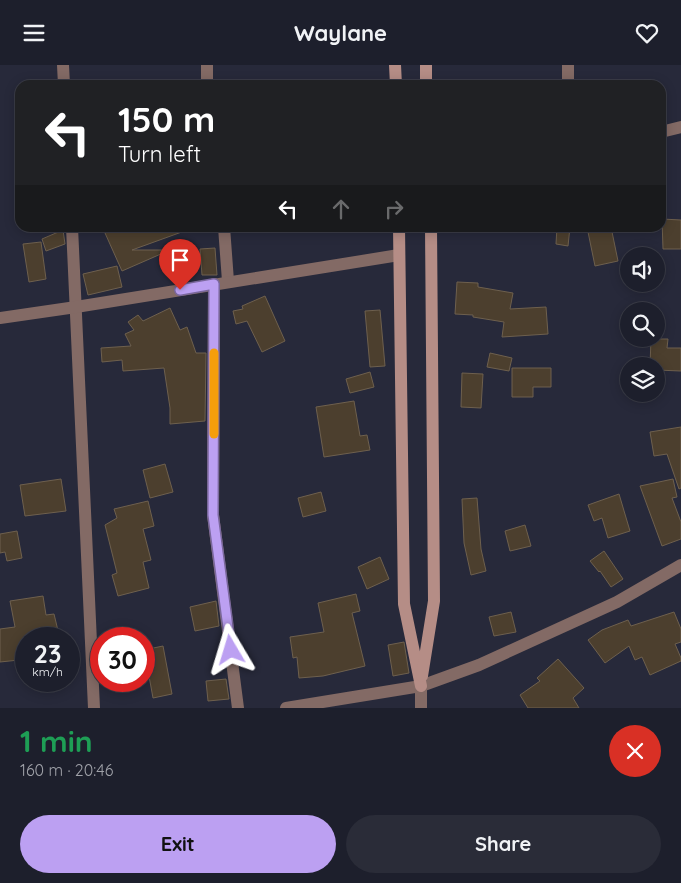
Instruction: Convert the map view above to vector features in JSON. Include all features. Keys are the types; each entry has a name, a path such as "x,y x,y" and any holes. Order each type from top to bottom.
{"main road":[{"path":"395,65 396,80"},
{"path":"426,65 426,80"},
{"path":"399,232 404,603 421,686"},
{"path":"421,686 434,601 431,232"}],"street":[{"path":"63,65 64,80"},
{"path":"207,65 207,80"},
{"path":"568,65 568,80"},
{"path":"666,131 681,127"},
{"path":"72,232 94,708"},
{"path":"224,232 228,281"},
{"path":"0,318 400,255"},
{"path":"214,284 213,515 238,708"},
{"path":"286,708 421,686 479,665 617,603 681,565"},
{"path":"421,686 422,708"}],"building":[{"path":"666,219 681,220 681,249 665,249 663,247 662,232 666,232"},
{"path":"58,232 63,232 65,244 46,251 42,239"},
{"path":"182,232 132,250 170,250 122,271 105,233"},
{"path":"557,232 569,232 568,246 556,244"},
{"path":"588,232 612,232 618,261 595,266"},
{"path":"41,242 46,279 29,282 23,244"},
{"path":"215,248 217,275 202,275 200,249"},
{"path":"117,266 122,287 88,295 83,274"},
{"path":"457,282 478,283 478,287 513,293 510,309 546,307 548,334 502,337 504,322 473,317 473,315 455,314"},
{"path":"265,296 285,341 262,352 247,321 236,324 233,311 243,309 242,306"},
{"path":"170,308 180,330 187,327 196,353 206,353 205,421 170,424 170,408 164,368 123,371 122,360 102,362 101,348 131,346 125,334 134,330 128,322 138,315 143,321"},
{"path":"380,310 385,366 370,367 365,311"},
{"path":"665,339 668,339 667,348 681,348 681,371 665,370 665,357 650,357 651,347 665,347"},
{"path":"490,353 512,358 509,371 487,367"},
{"path":"512,368 551,368 551,387 533,387 533,397 512,397"},
{"path":"370,372 374,387 350,393 346,379"},
{"path":"462,373 483,374 481,408 461,407"},
{"path":"354,401 360,436 367,435 370,450 324,457 316,407"},
{"path":"681,427 681,488 679,489 667,454 654,456 650,432"},
{"path":"165,464 173,492 150,498 143,470"},
{"path":"61,479 66,511 25,516 20,485"},
{"path":"673,479 677,497 672,498 681,522 681,539 662,546 640,486"},
{"path":"321,492 326,511 303,517 298,498"},
{"path":"619,494 630,531 608,538 602,518 594,521 588,505"},
{"path":"477,498 481,549 486,571 471,575 464,543 462,499"},
{"path":"148,501 154,526 143,529 151,560 143,562 149,588 118,596 112,575 117,573 105,525 117,518 114,509"},
{"path":"525,525 531,546 510,551 505,531"},
{"path":"17,531 22,558 7,561 5,552 0,553 0,534"},
{"path":"604,551 623,579 611,587 590,561"},
{"path":"380,557 389,579 367,589 358,567"},
{"path":"356,594 360,611 352,613 365,666 323,676 299,678 297,657 293,658 290,637 324,632 318,603"},
{"path":"43,596 46,615 54,614 57,627 15,627 10,601"},
{"path":"216,601 219,626 195,631 190,607"},
{"path":"511,612 516,632 494,636 489,617"},
{"path":"674,612 681,629 681,642 675,644 681,661 650,675 642,657 635,660 629,646 605,663 588,640 602,630 628,620 631,626"},
{"path":"15,627 15,660 0,662 0,629"},
{"path":"404,642 409,673 393,676 388,645"},
{"path":"163,646 172,694 153,698 152,692 155,692 155,648"},
{"path":"558,659 584,688 573,698 579,708 528,708 520,695 540,681 537,678"},
{"path":"226,679 229,699 208,701 206,681"}],"slow traffic":[{"path":"214,353 214,434"}],"route":[{"path":"180,290 214,284 213,515 231,650"}]}
